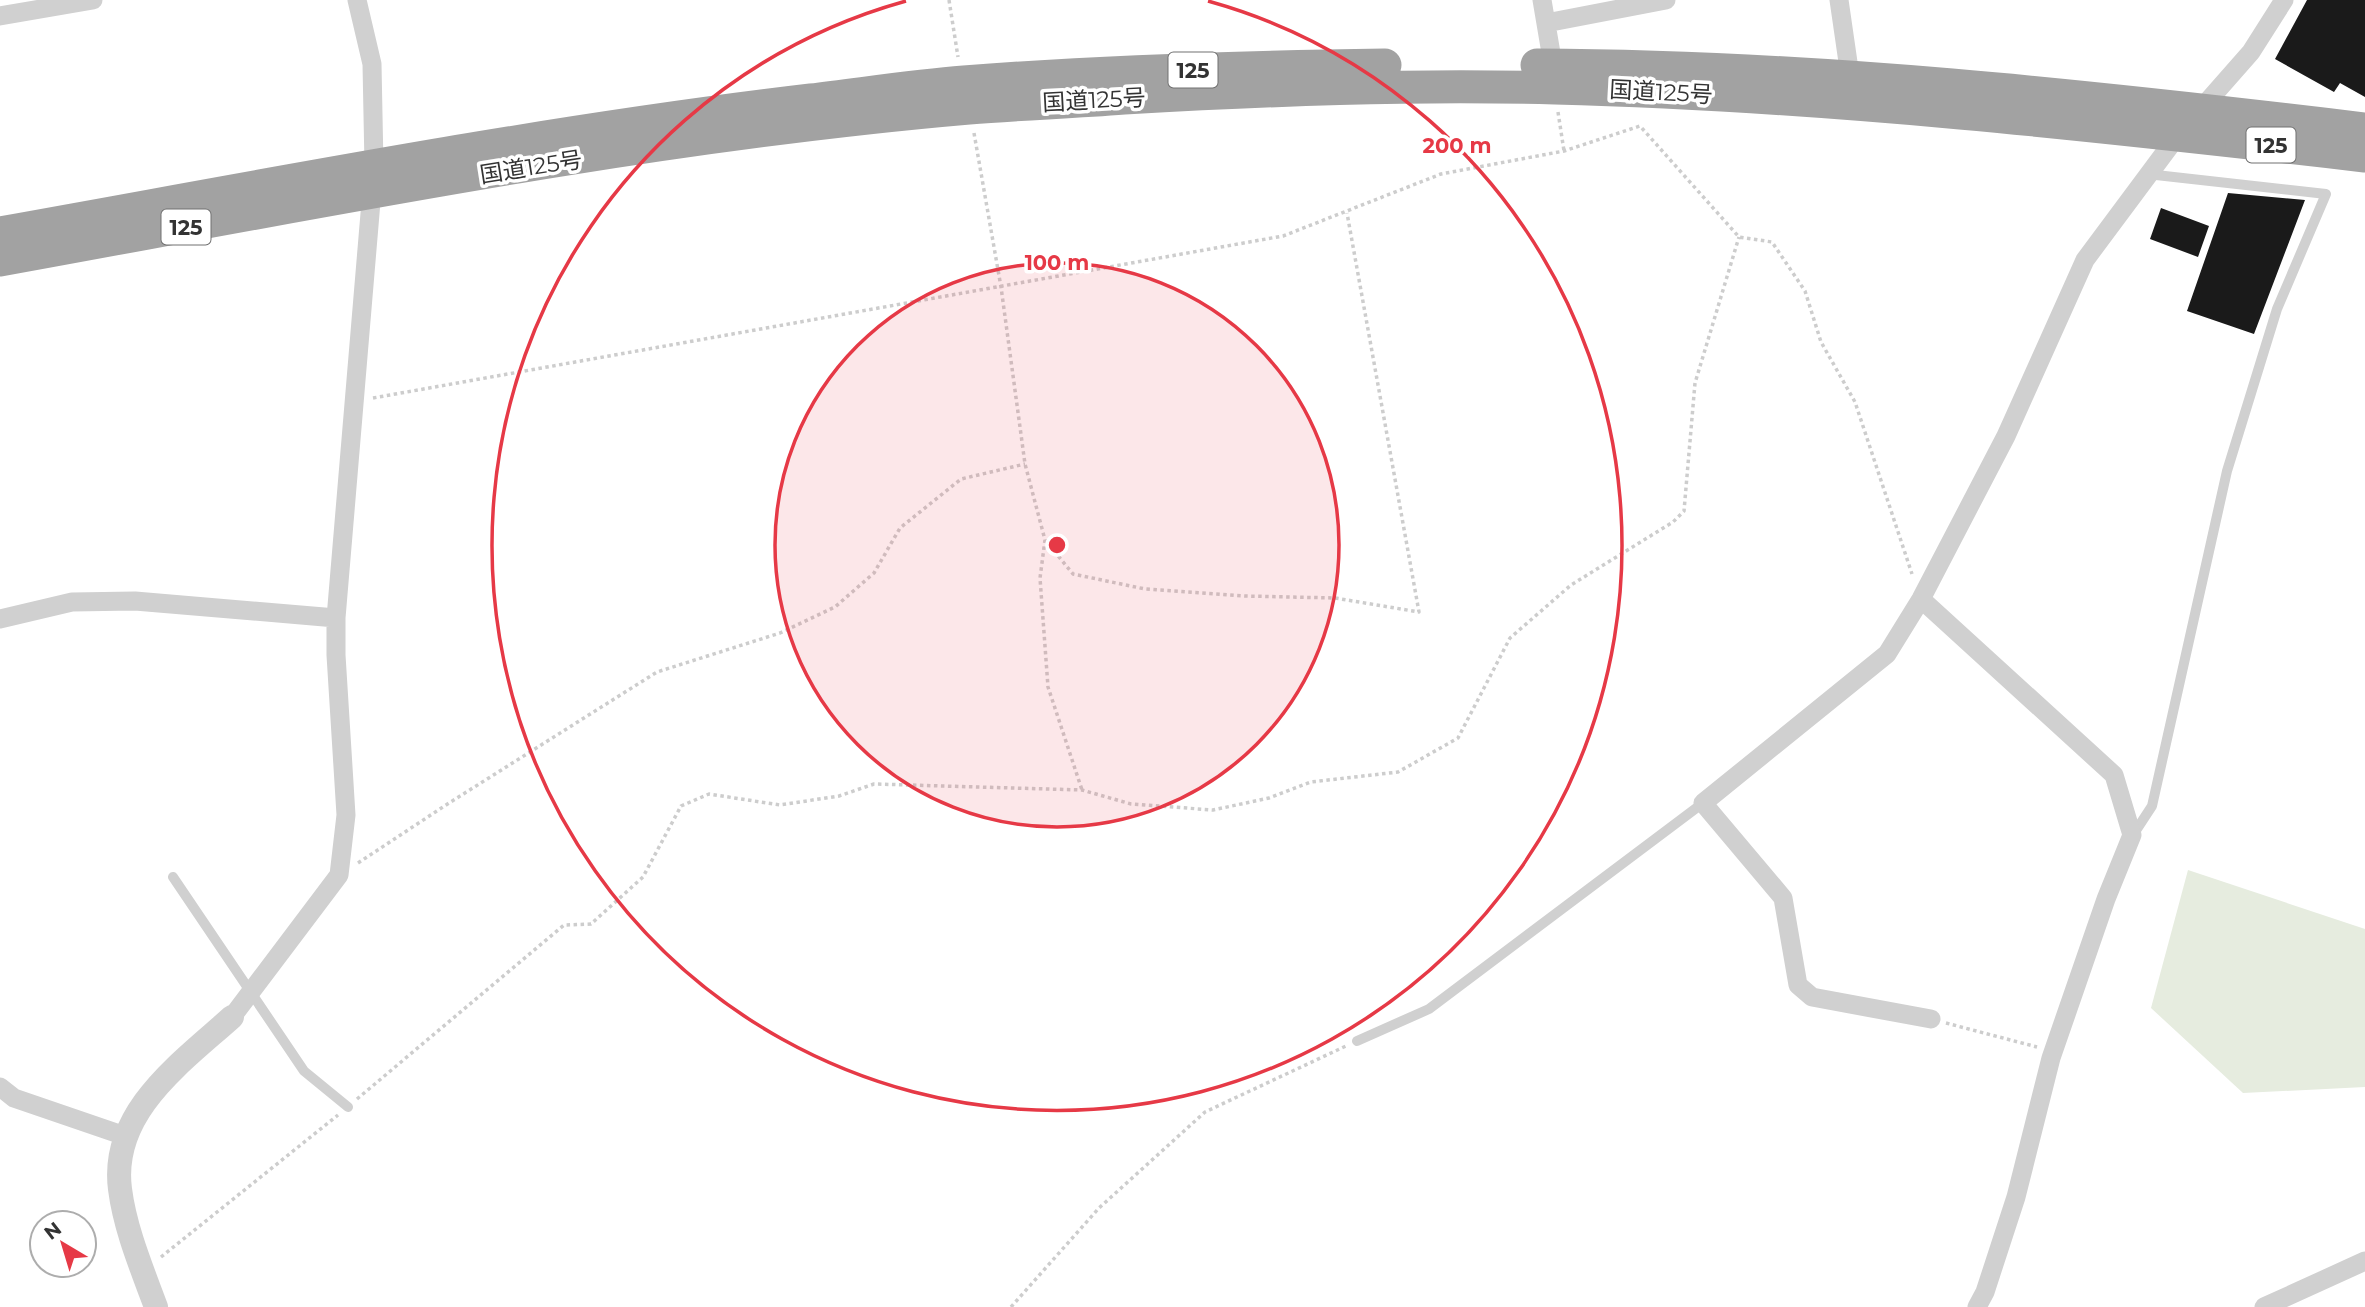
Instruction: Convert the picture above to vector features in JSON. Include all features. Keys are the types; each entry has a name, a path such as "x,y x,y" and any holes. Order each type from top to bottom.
{"highway":[{"name":"国道125号","path":"0,260 373,179 557,135 736,109 966,95 1246,67 1553,76 2002,116 2365,156"},
{"name":"国道125号","path":"1553,76 1676,67 1850,76 2200,110 2365,130"},
{"name":"国道125号","path":"0,233 373,179"}],"street":[{"path":"0,16 93,0"},
{"path":"156,1307 123,1208 119,1187 119,1166 125,1136 137,1112 160,1083 232,1017 339,875 346,815 335,654 336,618 373,179 372,64 357,0"},
{"path":"1542,0 1553,76"},
{"path":"1546,23 1667,0"},
{"path":"1839,0 1850,76"},
{"path":"1931,1019 1812,997 1798,985 1783,898 1703,803 1886,654 1920,599 2006,436 2085,260 2146,174 2250,52 2284,0"},
{"path":"1920,599 2114,775 2132,835 2106,899 2053,1051 2016,1197 1978,1307"},
{"path":"0,619 72,602 135,601 336,618"},
{"path":"0,1087 13,1098 125,1136"},
{"path":"2264,1307 2365,1261"}],"lane":[{"path":"2132,835 2152,806 2235,446 2277,309 2326,194 2146,174"},
{"path":"1357,1041 1429,1009 1703,803"},
{"path":"173,877 304,1071 348,1107"}],"path":[{"path":"949,0 1001,287 1025,464 1045,540 1040,578 1048,687 1082,790"},
{"path":"1553,76 1564,151"},
{"path":"354,401 1283,236 1441,174 1564,151 1640,126 1739,237 1772,242 1805,291 1821,342 1855,402 1920,599"},
{"path":"1045,540 1073,574 1145,589 1245,596 1335,598 1419,612 1347,212"},
{"path":"143,1271 348,1107 564,925 591,925 643,877 681,806 709,794 780,806 839,796 874,784 1082,790 1131,804 1213,810 1269,798 1311,782 1398,772 1458,738 1510,638 1571,585 1673,522 1684,511 1695,383 1739,237"},
{"path":"339,875 657,673 780,633 835,607 874,573 900,528 961,479 1025,464"},
{"path":"1931,1019 2053,1051"},
{"path":"1011,1307 1099,1208 1205,1112 1357,1041"}],"shaded area":[{"path":"2188,870 2365,929 2365,1087 2243,1093 2151,1008"}],"building":[{"path":"2307,0 2365,0 2365,97 2340,83 2334,92 2275,59"},
{"path":"2228,193 2305,200 2254,334 2187,311"},
{"path":"2161,208 2209,226 2198,257 2150,239"}]}
